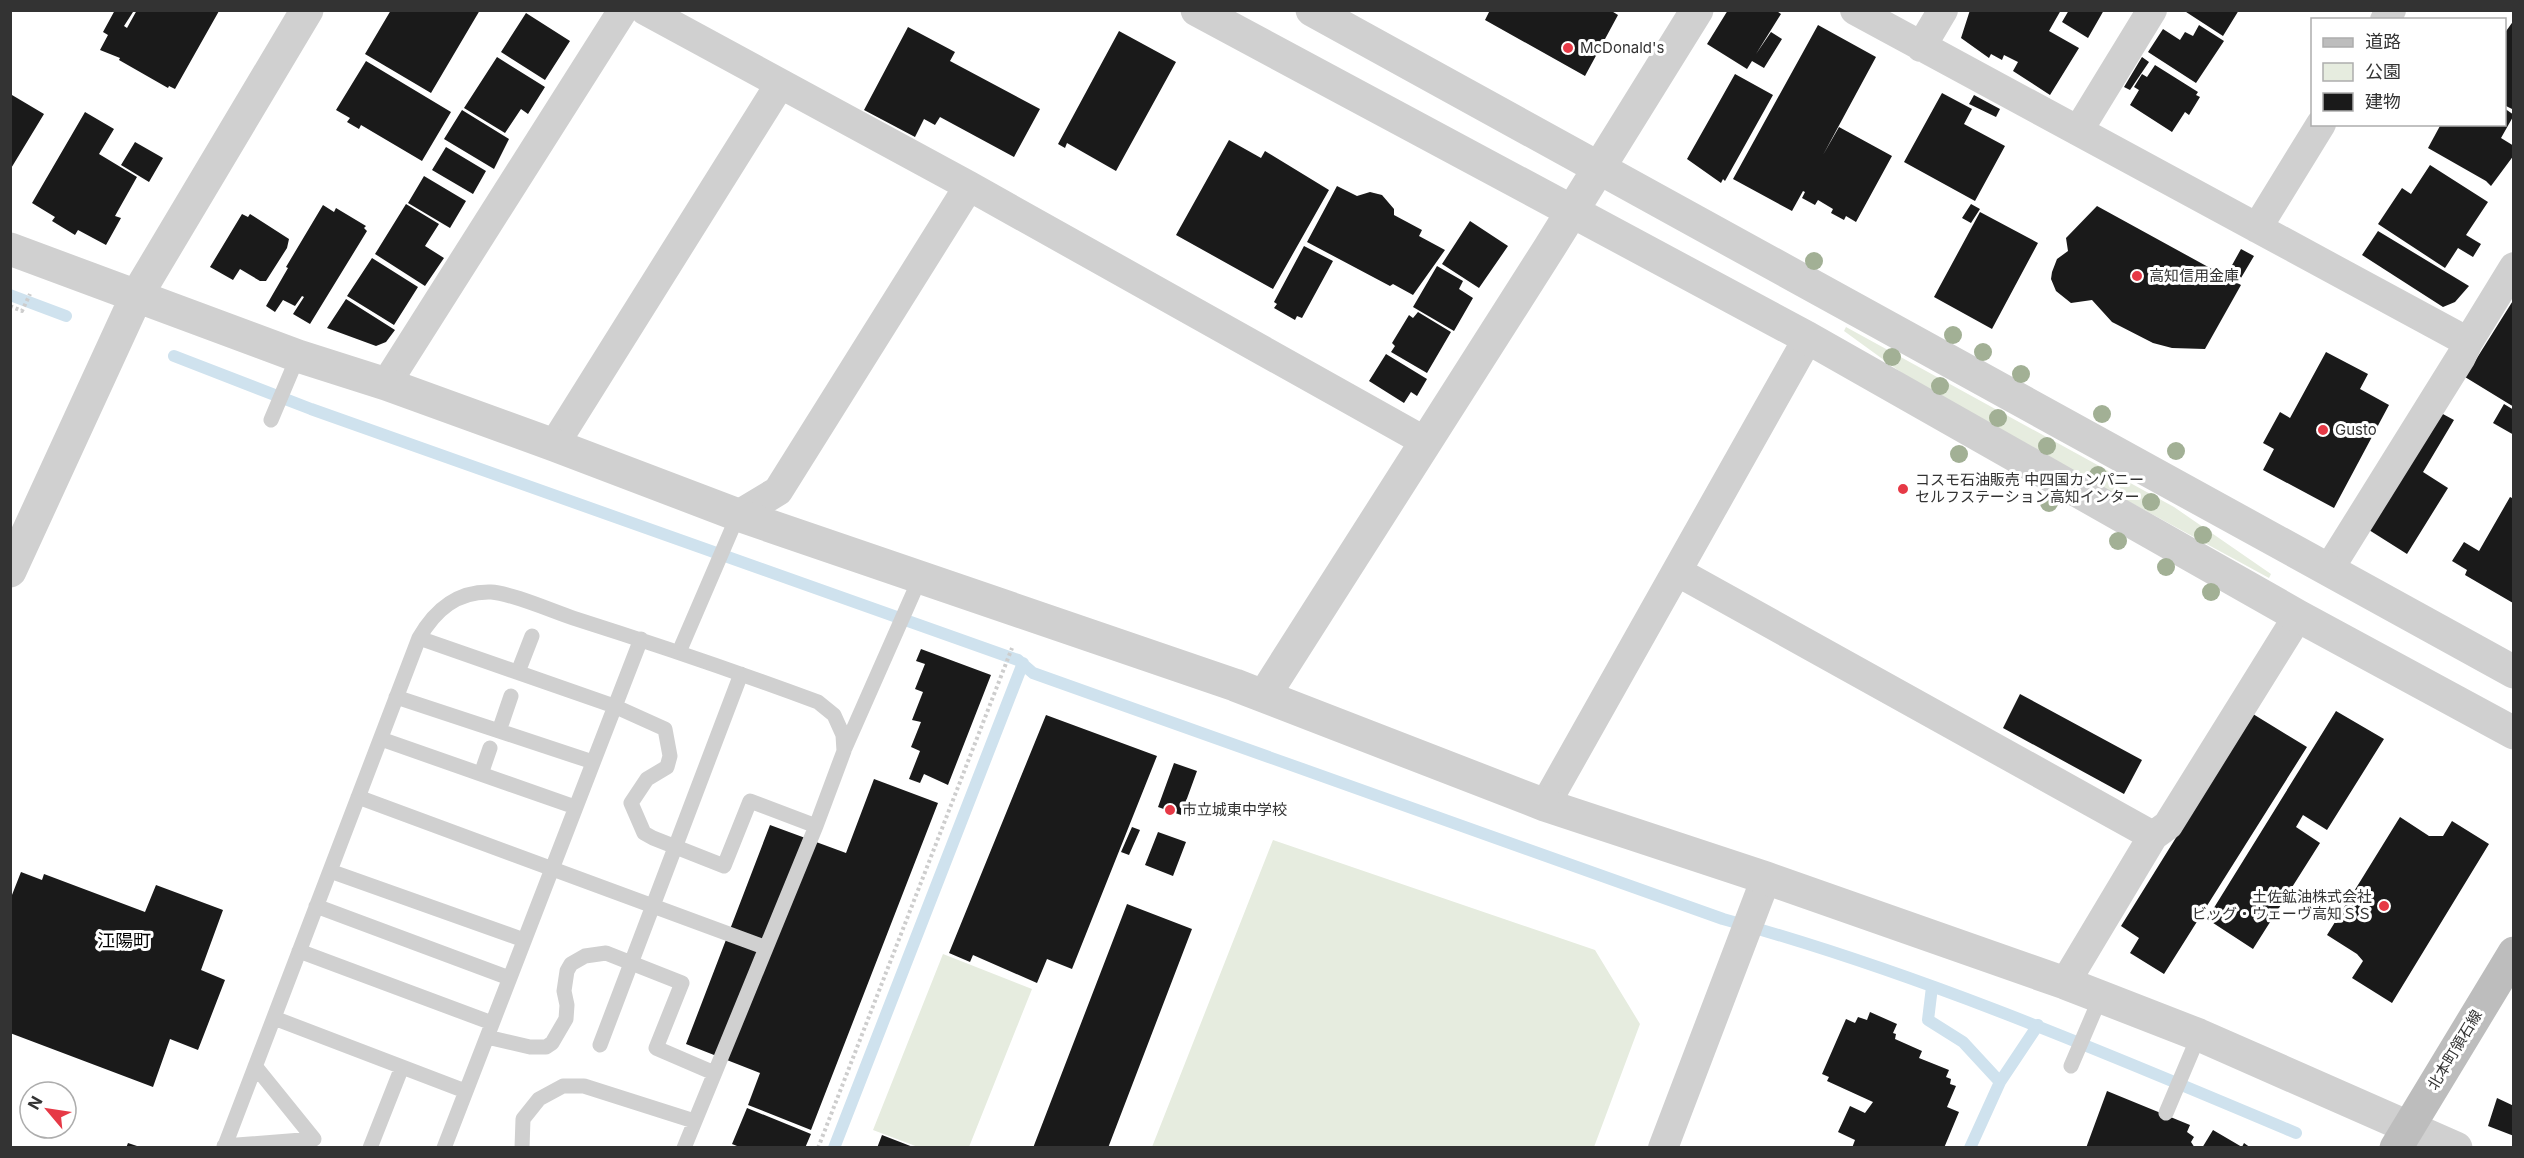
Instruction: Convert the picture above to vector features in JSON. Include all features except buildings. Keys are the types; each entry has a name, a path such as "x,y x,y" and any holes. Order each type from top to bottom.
{"main road":[{"name":"北本町領石線","path":"2403,1137 2514,954"}],"street":[{"path":"10,571 137,295 307,10"},
{"path":"386,384 623,10"},
{"path":"645,10 969,186 1426,441"},
{"path":"1197,10 1808,338 2298,616 2514,733"},
{"path":"1312,10 2514,672"},
{"path":"1264,696 1572,212 1697,10"},
{"path":"1856,10 2468,342"},
{"path":"1921,46 1943,10"},
{"path":"2078,131 2152,10"},
{"path":"554,445 780,84"},
{"path":"2257,228 2320,126"},
{"path":"738,515 778,490 969,186"},
{"path":"10,249 298,356 386,384 554,445 738,515 1264,696 1545,805 1766,878 2065,982 2199,1035 2403,1137 2456,1148"},
{"path":"2329,569 2462,357 2468,342 2514,267"},
{"path":"1545,805 1808,338"},
{"path":"1678,572 2153,836"},
{"path":"2065,982 2153,836 2168,825 2298,616"},
{"path":"1663,1148 1766,878"}],"lane":[{"path":"271,420 298,356"},
{"path":"679,652 738,515"},
{"path":"684,1148 764,947 816,826 844,751 897,635 920,578"},
{"path":"255,1065 314,1139 224,1147 255,1065 273,1018 419,638 442,606 455,598 493,592 641,639 818,702 834,715 843,735 844,751"},
{"path":"518,672 532,636"},
{"path":"419,638 614,706 665,729 670,756 667,767 647,779 631,803 644,833 673,847 724,866 750,801 816,826"},
{"path":"444,1148 641,639"},
{"path":"600,1045 673,847 741,674"},
{"path":"499,731 511,696"},
{"path":"396,697 592,762"},
{"path":"381,738 575,807"},
{"path":"481,774 490,748"},
{"path":"358,797 764,947"},
{"path":"330,871 524,940"},
{"path":"316,906 509,978"},
{"path":"299,951 530,1047 546,1047 552,1043 566,1019 564,980 571,964 585,956 606,953 682,983 656,1048 714,1073"},
{"path":"2071,1066 2101,996"},
{"path":"273,1018 465,1091"},
{"path":"2166,1113 2199,1035"},
{"path":"370,1148 402,1067"},
{"path":"522,1148 524,1119 539,1099 563,1086 584,1086 694,1121"}],"path":[{"path":"10,306 22,311 30,294"},
{"path":"818,1148 1003,668"}],"green space":[{"path":"1846,327 2174,507 2271,574 2269,578 1928,392 1844,331"},
{"path":"1273,840 1595,950 1640,1024 1594,1147 1152,1147"},
{"path":"943,954 1032,989 969,1147 918,1147 873,1130"}],"waterway":[{"path":"10,295 66,316"},
{"path":"174,356 311,409 1018,660 1033,673 1723,919 1796,940 1941,990 2084,1045 2296,1133"},
{"path":"834,1148 1023,663"},
{"path":"1932,987 1928,1020 1963,1042 2000,1082 1970,1148"},
{"path":"2000,1082 2038,1025"}],"place":[{"name":"McDonald's","path":"1568,48"},
{"name":"高知信用金庫","path":"2137,276"},
{"name":"Gusto","path":"2323,430"},
{"name":"コスモ石油販売 中四国カンパニー セルフステーション高知インター","path":"1903,489"},
{"name":"市立城東中学校","path":"1170,810"},
{"name":"土佐鉱油株式会社 ビッグ・ウェーヴ高知ＳＳ","path":"2384,906"}],"district":[{"name":"江陽町","path":"124,941"}]}
